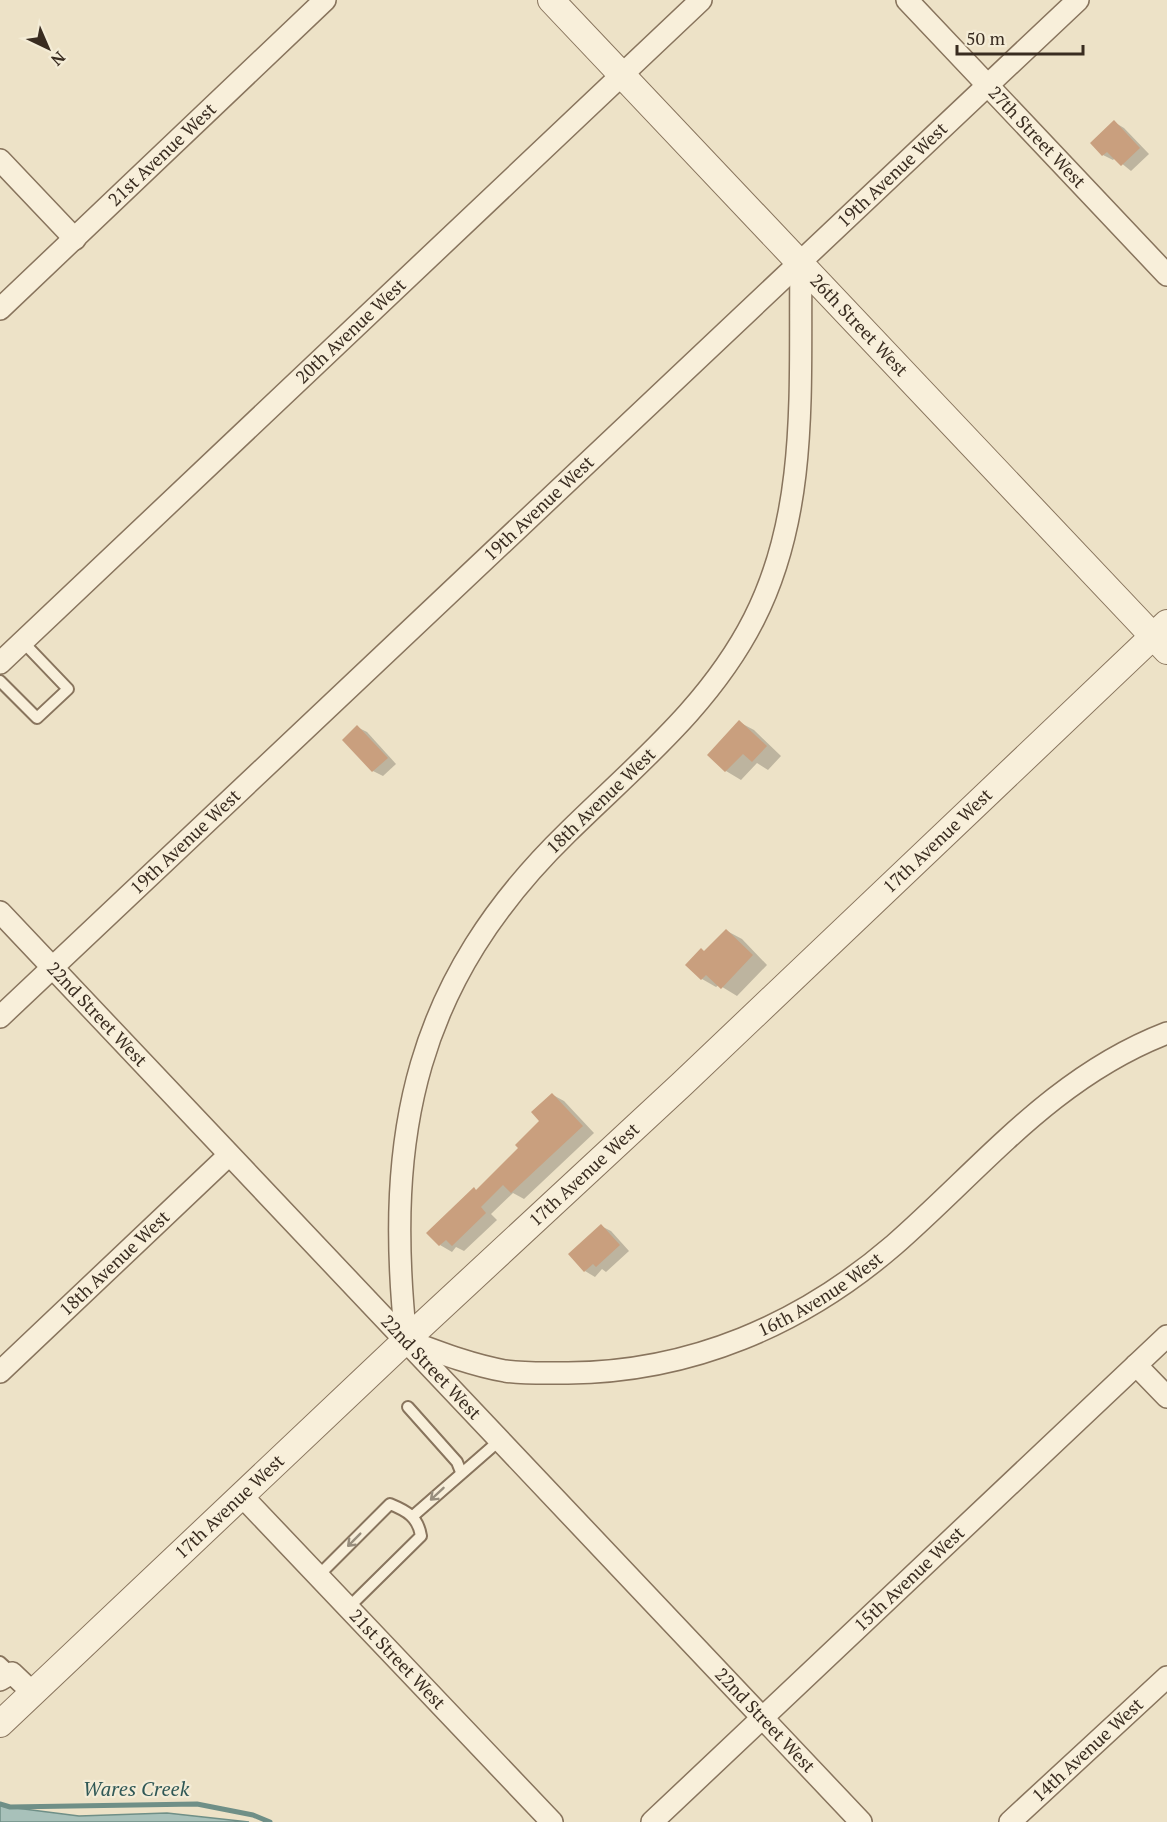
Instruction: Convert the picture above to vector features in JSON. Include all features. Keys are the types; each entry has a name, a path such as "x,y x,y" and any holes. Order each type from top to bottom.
{"street":[{"name":"21st Avenue West","path":"0,309 325,0"},
{"name":"26th Street West","path":"551,0 621,76 1162,636"},
{"name":"20th Avenue West","path":"0,663 701,0"},
{"name":"27th Street West","path":"907,0 1167,275"},
{"name":"19th Avenue West","path":"0,1017 1078,0"},
{"path":"0,160 75,239"},
{"name":"18th Avenue West","path":"406,1340 400,1285 400,1182 412,1095 437,1015 464,964 502,903 566,833 677,728 735,654 755,618 771,580 784,538 796,474 801,263"},
{"name":"17th Avenue West","path":"0,1724 243,1497 406,1340 1162,636"},
{"name":"22nd Street West","path":"0,912 861,1822"},
{"name":"16th Avenue West","path":"406,1340 457,1359 506,1371 554,1373 641,1369 702,1354 748,1337 806,1308 869,1264 1053,1096 1108,1060 1167,1033"},
{"name":"18th Avenue West","path":"0,1372 230,1155"},
{"name":"15th Avenue West","path":"652,1822 1167,1336"},
{"path":"1136,1365 1167,1397"},
{"name":"21st Street West","path":"243,1497 552,1822"},
{"path":"4,1672 32,1692"},
{"name":"14th Avenue West","path":"1010,1822 1167,1677"}],"lane":[{"path":"0,681 37,718 68,689 23,642"},
{"path":"408,1407 457,1462 461,1472"},
{"path":"413,1516 500,1440"},
{"path":"318,1576 390,1504 413,1516 420,1526 421,1536 349,1607"}],"water":[{"path":"0,1806 79,1816 167,1813 249,1822 0,1822"}],"building":[{"path":"1114,120 1140,148 1121,166 1107,152 1102,156 1090,143"},
{"path":"739,720 767,746 752,762 743,754 725,772 707,755"},
{"path":"357,725 388,758 372,772 342,740"},
{"path":"726,929 753,955 721,989 706,975 701,980 685,965 701,948 704,951"},
{"path":"552,1093 583,1126 511,1193 503,1185 481,1207 486,1213 452,1246 446,1240 439,1246 426,1233 474,1187 476,1190 518,1148 515,1145 539,1121 531,1112"},
{"path":"601,1224 620,1245 596,1267 593,1264 584,1272 568,1254"}],"waterway":[{"name":"Wares Creek","path":"0,1804 10,1807 197,1804 253,1815 270,1822"}]}
